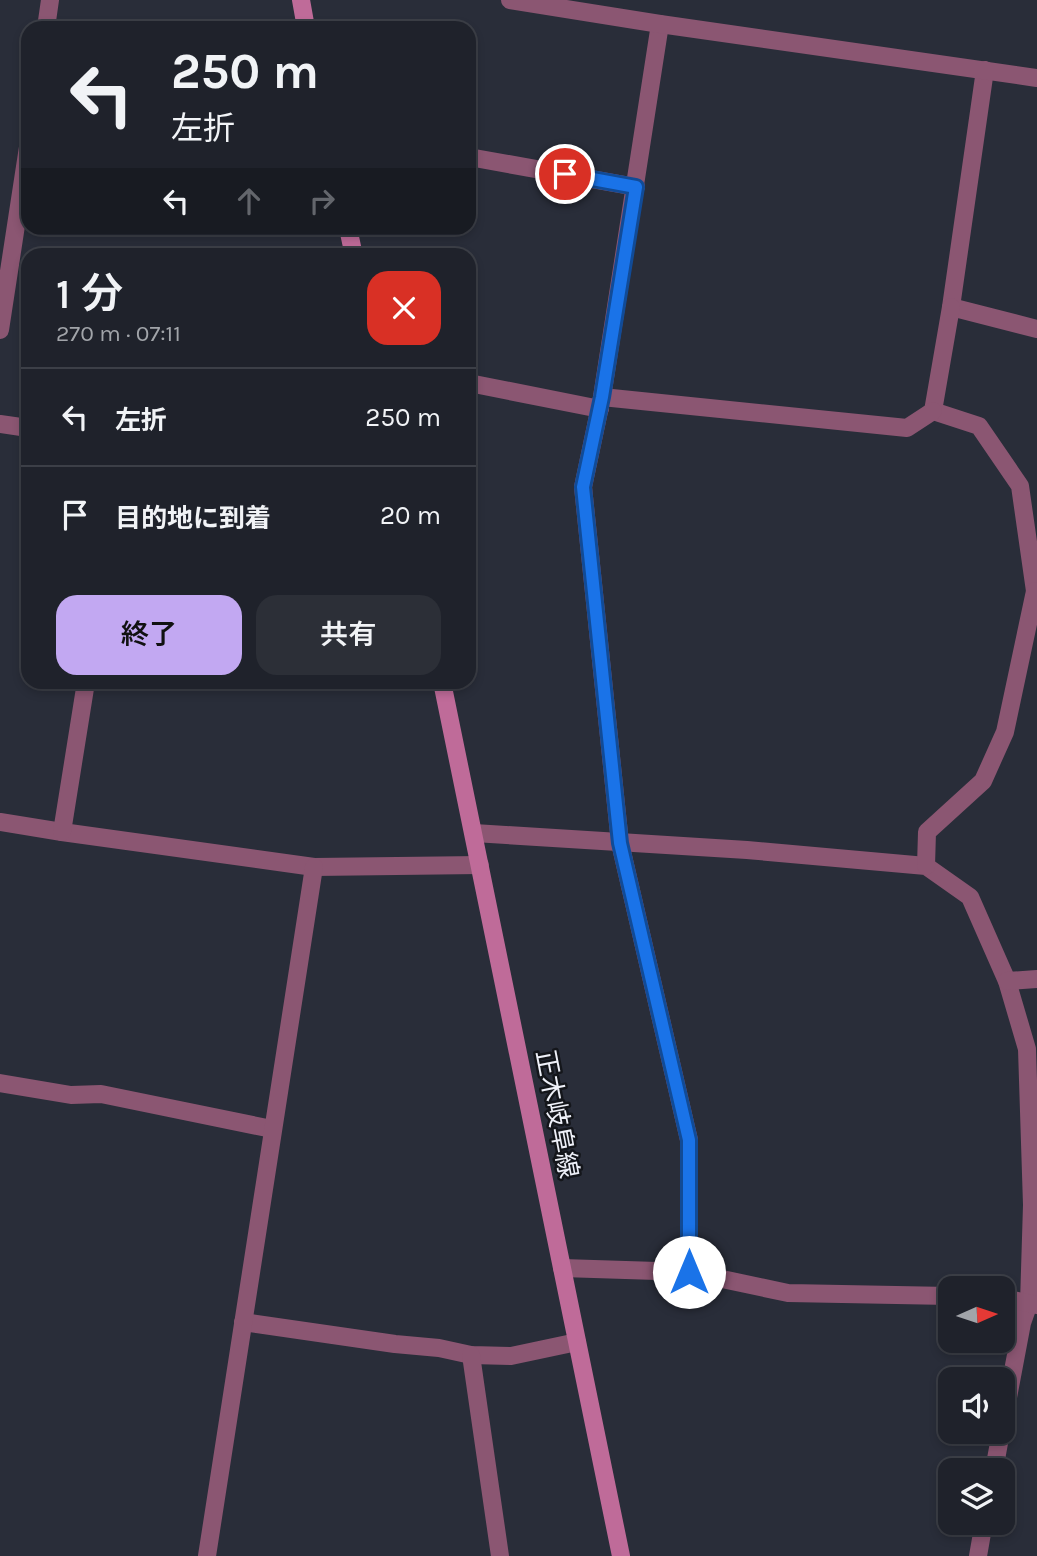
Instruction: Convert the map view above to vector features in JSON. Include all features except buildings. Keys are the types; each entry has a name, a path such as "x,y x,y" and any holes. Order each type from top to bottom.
{"main road":[{"path":"300,0 304,21"},
{"name":"正木岐阜線","path":"443,689 621,1556"}],"street":[{"path":"47,21 50,0"},
{"path":"510,0 1037,78"},
{"path":"660,23 601,403 583,487 620,843 689,1140 689,1272"},
{"path":"476,384 601,403 907,428 933,411 951,307 985,70"},
{"path":"476,158 636,187"},
{"path":"0,330 21,193"},
{"path":"951,307 1037,329"},
{"path":"926,866 927,832 983,781 1005,732 1036,591 1020,486 979,426 933,411"},
{"path":"0,424 21,427"},
{"path":"62,832 85,689"},
{"path":"0,822 314,867 480,864"},
{"path":"474,833 747,850 926,866 971,897 1007,981 1027,1049 1033,1304 1022,1323 1014,1367"},
{"path":"206,1556 314,867"},
{"path":"1007,981 1037,979"},
{"path":"0,1083 71,1096 101,1094 272,1129"},
{"path":"562,1268 689,1272 788,1293 938,1296"},
{"path":"1015,1300 1033,1304"},
{"path":"243,1322 439,1348 471,1355 511,1356 577,1342"},
{"path":"471,1355 500,1556"},
{"path":"978,1556 982,1535"}],"route":[{"path":"565,174 636,187 602,397 583,487 620,843 689,1140 689,1272"}]}
